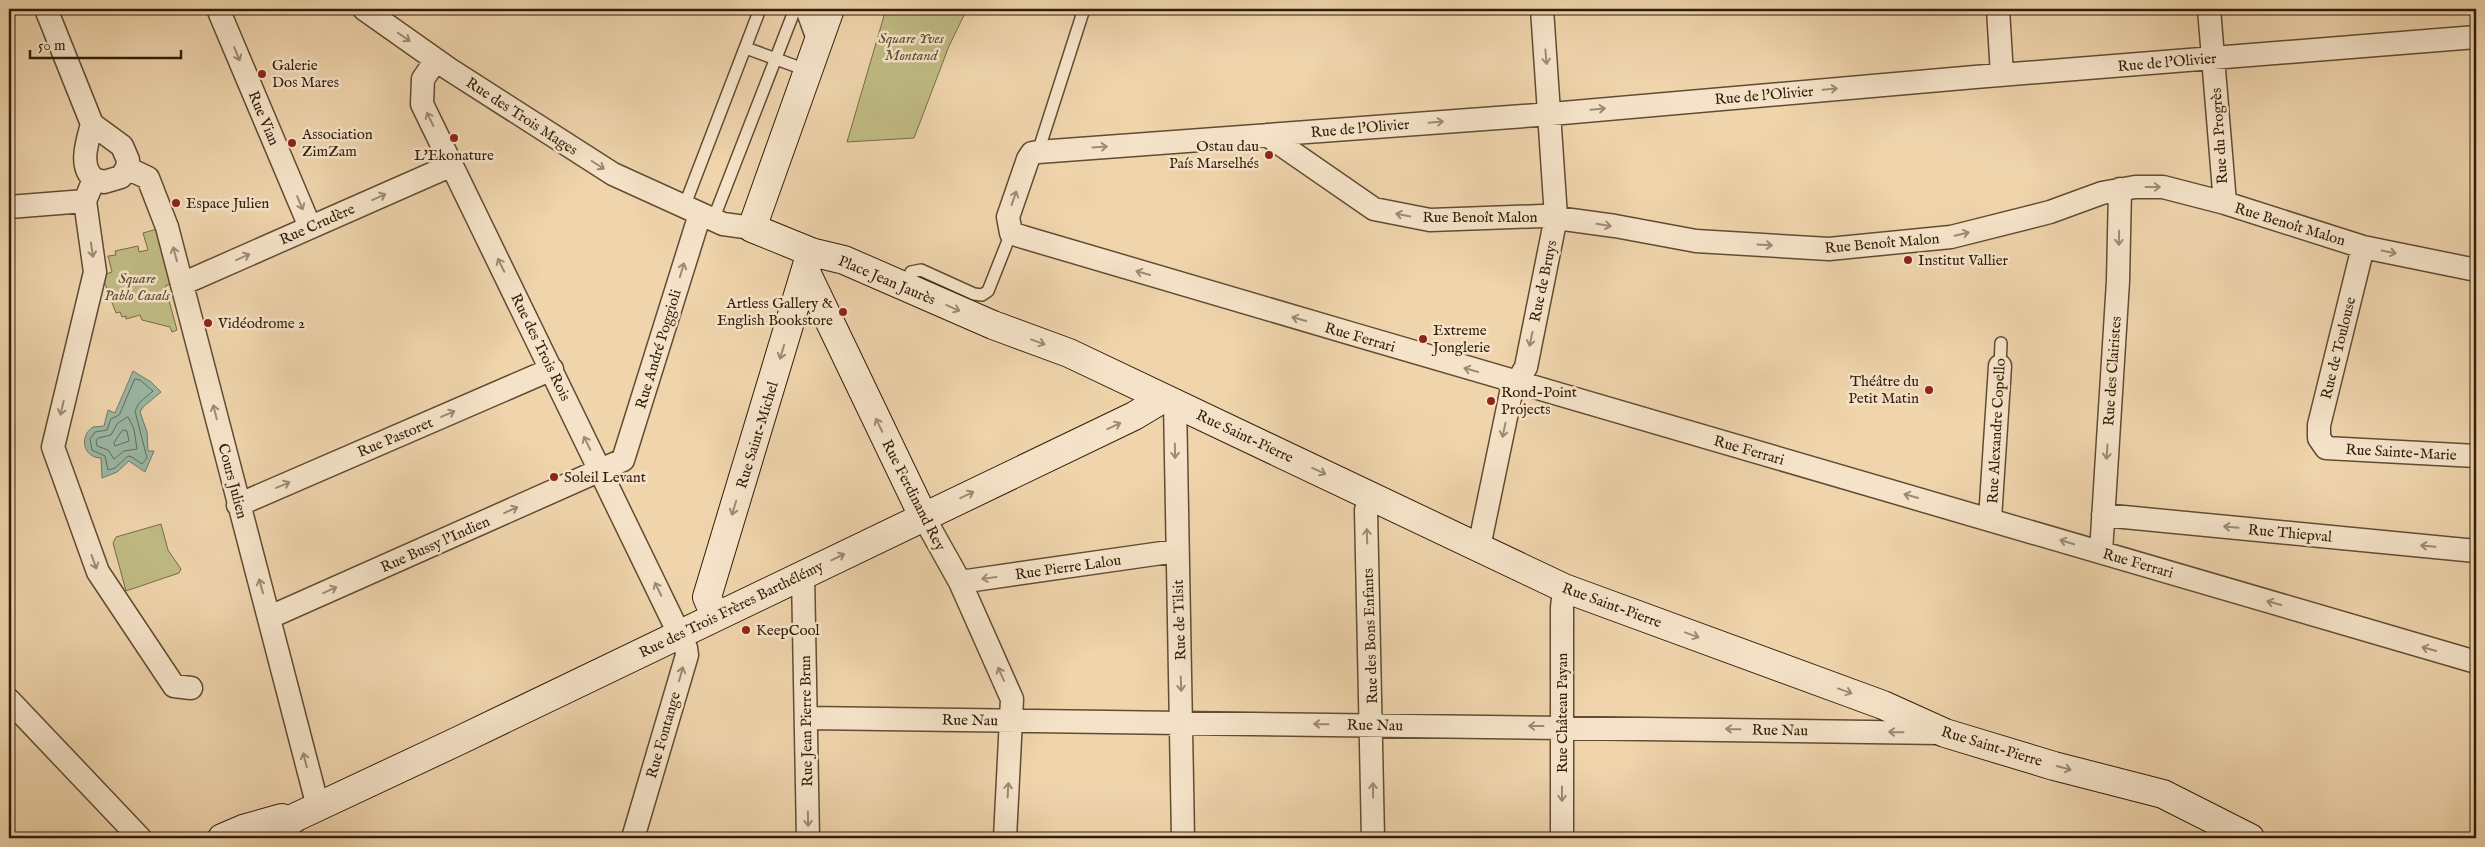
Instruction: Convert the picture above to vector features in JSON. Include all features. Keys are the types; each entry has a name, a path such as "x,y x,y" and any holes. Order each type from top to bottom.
{"street":[{"path":"46,9 92,124 122,146 128,160 128,168 121,178 113,181 94,179 86,168 85,160 92,124"},
{"name":"Rue Vian","path":"218,9 310,227"},
{"name":"Rue des Trois Mages","path":"364,9 436,60 613,174 696,212"},
{"path":"807,9 819,42"},
{"path":"752,228 830,9"},
{"name":"Rue de Bruys","path":"1479,547 1511,393 1518,384 1526,367 1556,217 1551,114 1542,9"},
{"path":"1998,9 2002,75"},
{"name":"Rue du Progrès","path":"2209,9 2224,204"},
{"name":"Rue de l'Olivier","path":"1044,151 1551,114 2476,37"},
{"name":"Rue des Trois Rois","path":"436,60 423,79 422,104 679,633"},
{"name":"Rue Benoît Malon","path":"1267,135 1374,209 1430,220 1556,217 1696,241 1829,249 1951,236 2050,212 2091,196 2120,189 2163,187 2363,247 2476,270"},
{"path":"1017,235 1008,217 1028,159 1032,153 1044,151"},
{"name":"Rue Crudère","path":"182,284 452,165"},
{"name":"Cours Julien","path":"128,168 148,178 167,227 238,505 270,617 307,812"},
{"path":"94,179 85,201 95,272 53,447 98,572 174,686 196,686"},
{"name":"Rue des Clairistes","path":"2101,552 2118,281 2120,189"},
{"path":"9,207 85,201"},
{"name":"Place Jean Jaurès","path":"696,212 728,225 752,228 808,262 844,260 993,325"},
{"name":"Rue André Poggioli","path":"600,470 623,460 696,212"},
{"name":"Rue Ferrari","path":"1017,235 1518,384 1990,519 2476,662"},
{"name":"Rue de Toulouse","path":"2326,448 2319,438 2319,425 2363,247"},
{"name":"Rue Ferdinand Rey","path":"808,262 923,516 960,582 1012,699 1005,838"},
{"name":"Rue Saint-Michel","path":"715,616 707,597 808,262"},
{"name":"Rue Saint-Pierre","path":"993,325 1069,353 1564,588 1883,705 1945,733 2054,766 2163,794 2250,838"},
{"name":"Rue Alexandre Copello","path":"1990,519 2000,366"},
{"name":"Rue Pastoret","path":"238,505 552,369"},
{"name":"Rue des Trois Frères Barthélémy","path":"262,838 307,812 1169,400"},
{"name":"Rue de Tilsit","path":"1169,400 1182,723 1183,838"},
{"name":"Rue Sainte-Marie","path":"2326,448 2476,456"},
{"name":"Rue Bussy l'Indien","path":"270,617 600,470"},
{"name":"Rue des Bons Enfants","path":"1371,495 1366,510 1374,838"},
{"name":"Rue Thiepval","path":"2103,515 2476,551"},
{"name":"Rue Pierre Lalou","path":"960,582 1176,551"},
{"name":"Rue Jean Pierre Brun","path":"803,574 808,838"},
{"name":"Rue Château Payan","path":"1562,838 1562,608 1564,588"},
{"name":"Rue Fontange","path":"632,838 686,655 679,633"},
{"path":"9,700 140,838"},
{"name":"Rue Nau","path":"806,718 1562,726 1945,733"},
{"name":"Rue des Trois Frères Barthélémy","path":"227,836 275,818 307,812"}],"lane":[{"path":"696,212 746,48 760,9"},
{"path":"696,212 776,59 795,9"},
{"path":"1044,151 1084,9"},
{"path":"746,48 809,71"},
{"path":"905,287 912,272 921,270 974,294 982,294 988,291 1017,235"},
{"name":"Rue Alexandre Copello","path":"2000,366 2001,343"}],"green space":[{"name":"Square Yves Montand","path":"886,9 967,9 949,46 914,138 847,142"},
{"name":"Square Pablo Casals","path":"157,229 170,284 165,286 177,330 172,332 170,327 142,320 140,315 126,319 126,316 122,317 120,312 116,313 104,281 106,274 112,272 108,256 116,255 115,251 138,246 139,252 148,250 143,233"},
{"path":"161,524 168,550 181,569 179,573 126,591 113,543 116,537"}],"water":[{"path":"133,371 151,382 161,392 143,407 140,412 147,432 148,451 154,451 145,472 129,461 117,472 102,478 101,458 90,455 84,441 88,431 93,427 104,426 108,410 115,413"}],"place":[{"name":"Galerie Dos Mares","path":"262,74"},
{"name":"L'Ekonature","path":"454,138"},
{"name":"Association ZimZam","path":"292,143"},
{"name":"Ostau dau País Marselhés","path":"1269,155"},
{"name":"Espace Julien","path":"176,203"},
{"name":"Institut Vallier","path":"1908,260"},
{"name":"Artless Gallery & English Bookstore","path":"843,312"},
{"name":"Vidéodrome 2","path":"208,323"},
{"name":"Extreme Jonglerie","path":"1423,339"},
{"name":"Théâtre du Petit Matin","path":"1929,390"},
{"name":"Rond-Point Projects","path":"1491,401"},
{"name":"Soleil Levant","path":"554,477"},
{"name":"KeepCool","path":"746,630"}]}
